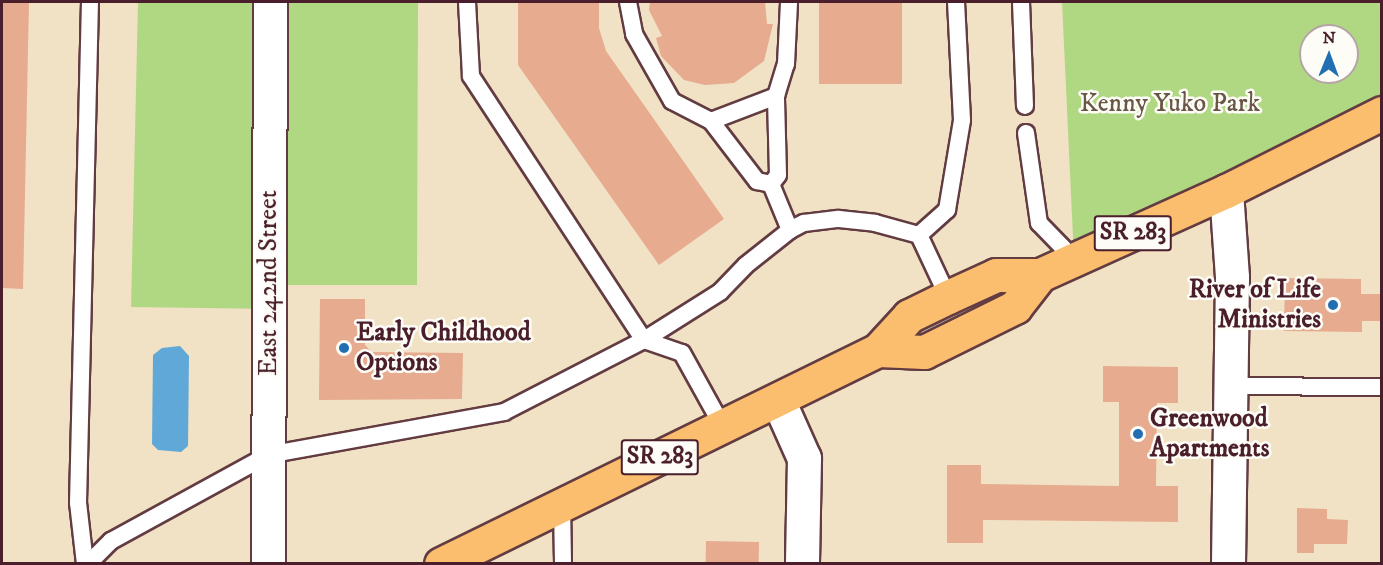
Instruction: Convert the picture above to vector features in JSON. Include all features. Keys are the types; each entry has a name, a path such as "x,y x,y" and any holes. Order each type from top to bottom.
{"main road":[{"name":"SR 283","path":"441,564 878,350 909,316 948,297 996,275 1040,275 1226,190 1382,113"},
{"name":"SR 283","path":"878,350 924,352 1015,307 1040,275"}],"street":[{"name":"East 242nd Street","path":"267,564 270,2"},
{"path":"1226,190 1232,277 1228,564"},
{"path":"778,400 804,458 802,564"}],"lane":[{"path":"87,564 78,503 90,2"},
{"path":"467,2 471,76 644,340 682,353 723,426"},
{"path":"628,2 634,34 672,101 711,121 757,181 771,184"},
{"path":"771,184 778,175 776,96 786,64 789,2"},
{"path":"919,235 947,210 962,120 956,2"},
{"path":"1021,2 1025,106"},
{"path":"711,121 776,96"},
{"path":"1026,133 1039,223 1074,259"},
{"path":"771,184 790,230"},
{"path":"87,564 111,541 268,455 504,412 644,340 720,292 746,264 790,230 804,223 839,219 919,235"},
{"path":"919,235 948,297"},
{"path":"1230,386 1382,387"},
{"path":"562,505 563,564"}],"green space":[{"path":"138,2 418,2 417,285 269,285 269,309 131,307"},
{"name":"Kenny Yuko Park","path":"1062,2 1381,2 1381,113 1074,259"}],"water":[{"path":"180,346 189,356 188,446 181,452 158,450 152,444 153,355 162,348"}],"building":[{"path":"2,2 29,2 23,289 2,288"},
{"path":"518,2 599,2 599,28 606,51 724,219 659,265 518,65"},
{"path":"650,2 765,2 767,24 773,24 764,61 734,83 705,85 684,80 661,56 656,38 662,36 649,10"},
{"path":"819,2 902,2 902,84 819,84"},
{"name":"River of Life Ministries","path":"1285,278 1361,279 1361,294 1382,294 1382,321 1362,321 1362,332 1284,331"},
{"name":"Early Childhood Options","path":"320,299 365,299 365,345 372,352 463,353 462,399 319,400"},
{"name":"Greenwood Apartments","path":"1103,366 1178,367 1178,403 1157,403 1156,486 1178,486 1178,522 983,520 983,543 947,543 947,465 981,465 981,484 1119,486 1119,402 1103,402"},
{"path":"1297,508 1327,509 1327,519 1348,520 1347,544 1314,544 1314,553 1297,553"},
{"path":"706,541 759,542 759,564 706,564"}],"place":[{"name":"River of Life Ministries","path":"1333,305"},
{"name":"Early Childhood Options","path":"344,348"},
{"name":"Greenwood Apartments","path":"1138,434"}]}
